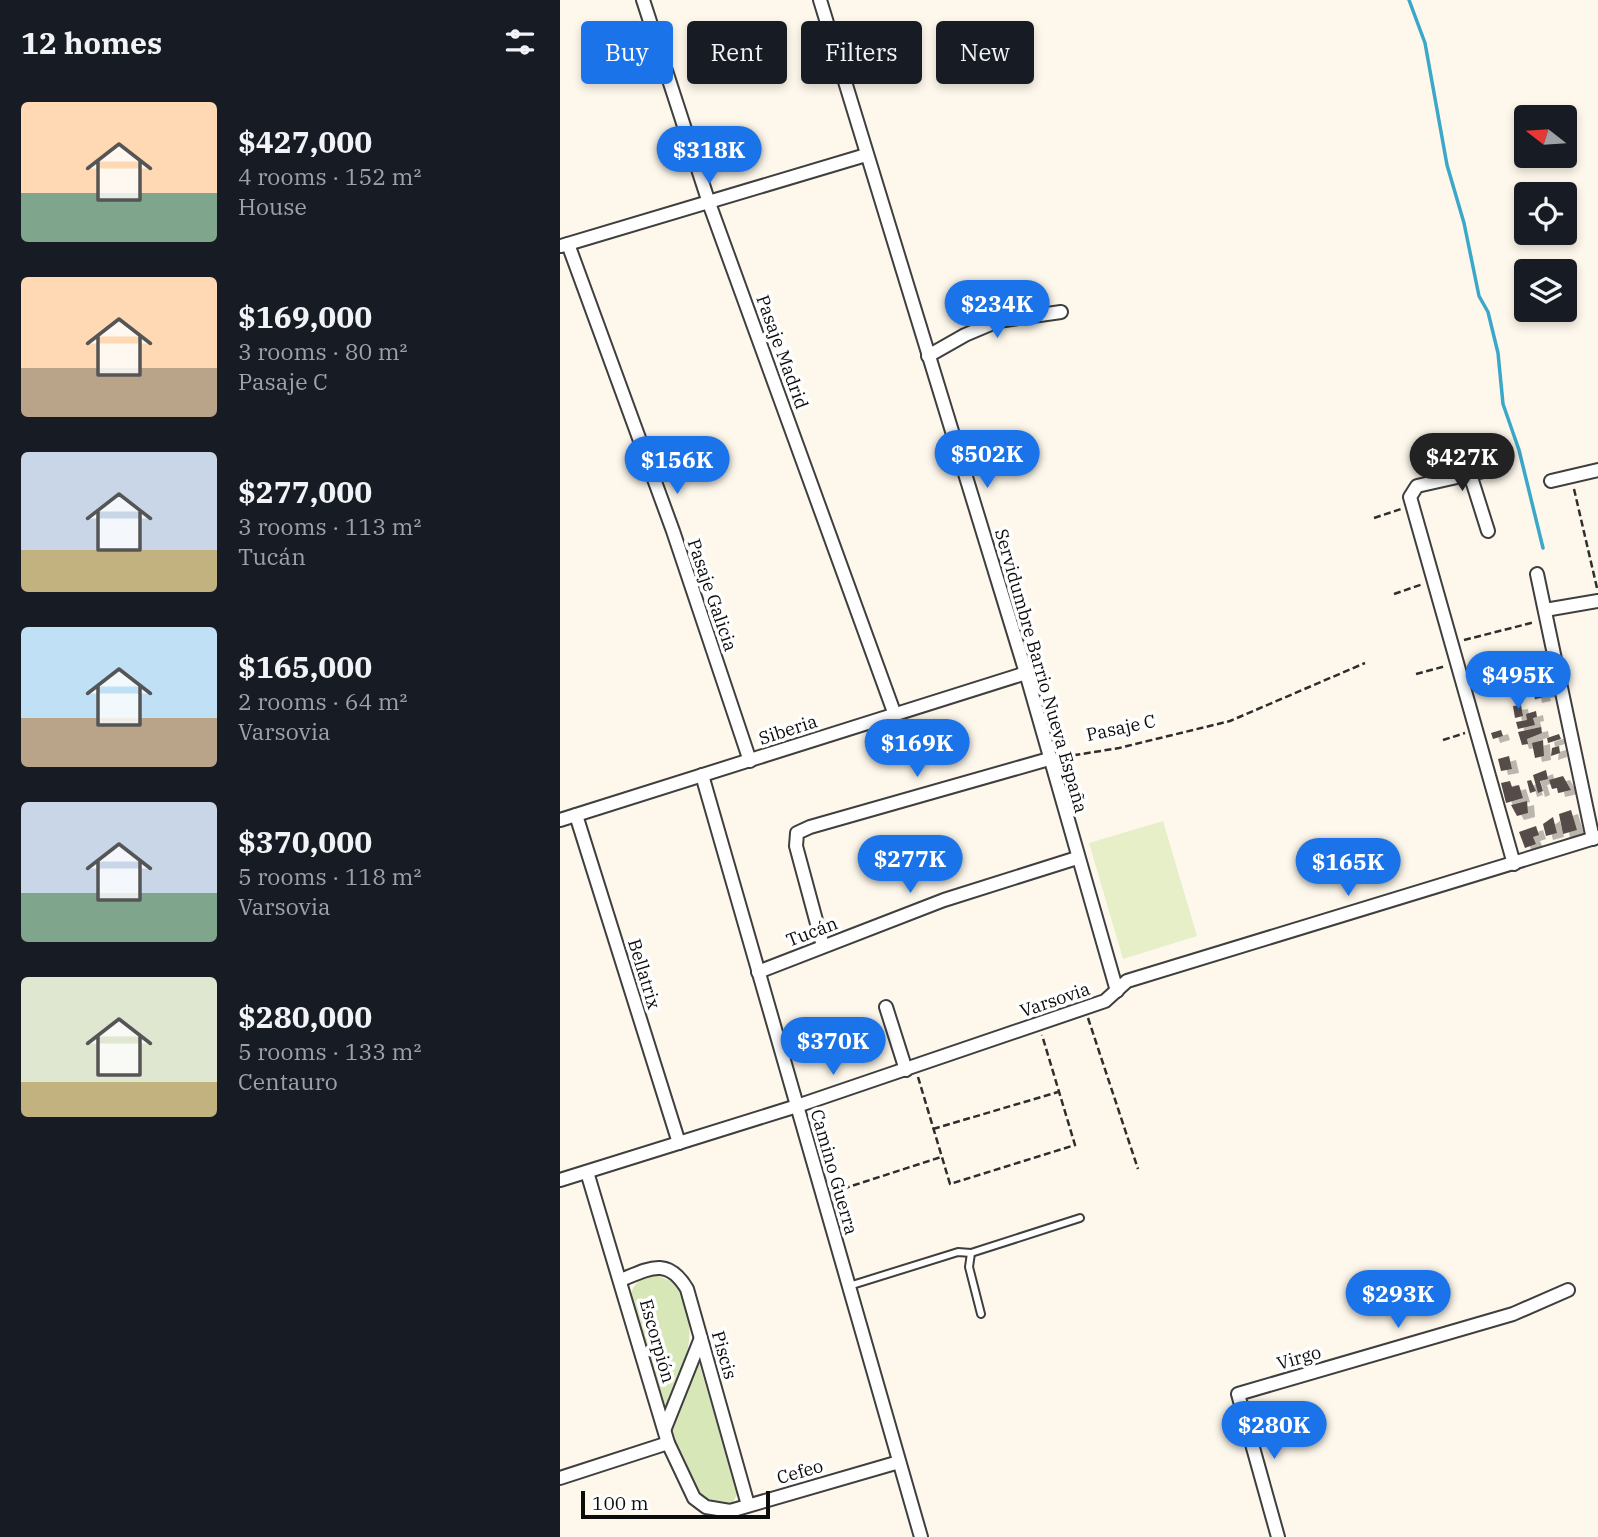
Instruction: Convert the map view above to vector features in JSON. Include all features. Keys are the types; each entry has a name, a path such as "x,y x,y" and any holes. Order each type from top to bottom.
{"street":[{"name":"Pasaje Madrid","path":"643,0 709,203 895,715"},
{"name":"Servidumbre Barrio Nueva España","path":"820,0 1026,673 1117,992"},
{"path":"564,245 866,155"},
{"name":"Pasaje Galicia","path":"564,245 673,531 750,761"},
{"path":"928,356 965,335 998,321 1061,312"},
{"path":"1497,468 1417,486 1412,490 1410,506 1514,864"},
{"path":"1551,481 1598,470"},
{"path":"1470,474 1488,531"},
{"path":"1537,574 1595,838"},
{"path":"1546,614 1598,601"},
{"name":"Siberia","path":"560,820 1026,673"},
{"path":"823,946 796,846 797,833 1049,759"},
{"name":"Camino Guerra","path":"702,775 921,1537"},
{"name":"Bellatrix","path":"576,815 679,1143"},
{"name":"Varsovia","path":"560,1180 797,1106 1105,1001 1128,982 1595,838"},
{"name":"Tucán","path":"758,972 944,900 1077,858"},
{"path":"886,1007 910,1068"},
{"name":"Escorpión","path":"587,1172 668,1443 688,1489 694,1498 710,1509"},
{"name":"Piscis","path":"621,1280 654,1268 676,1274 687,1289 748,1506"},
{"name":"Virgo","path":"1278,1537 1238,1394 1513,1314 1568,1290"},
{"path":"665,1428 701,1338"},
{"path":"560,1478 668,1443"},
{"name":"Cefeo","path":"710,1509 730,1511 900,1462"}],"lane":[{"path":"849,1286 958,1252 971,1253 1080,1218"},
{"path":"971,1253 969,1267 981,1314"}],"path":[{"path":"1571,477 1598,591"},
{"path":"1374,518 1410,506"},
{"path":"1394,594 1432,581"},
{"path":"1450,643 1546,614"},
{"name":"Pasaje C","path":"1049,759 1119,748 1230,721 1365,663"},
{"path":"1416,674 1456,663"},
{"path":"1443,740 1475,730"},
{"path":"1082,1009 1090,1022 1138,1170"},
{"path":"910,1068 950,1184 1075,1145 1038,1024"},
{"path":"933,1129 1058,1092"},
{"path":"823,1195 942,1157"}],"green space":[{"path":"1163,821 1197,936 1123,959 1089,843"},
{"path":"654,1274 677,1284 689,1317 690,1332 685,1361 667,1409 663,1407 631,1299 637,1283"},
{"path":"698,1360 738,1493 732,1504 705,1501 698,1495 671,1434"}],"building":[{"path":"1547,683 1549,693 1543,694 1544,697 1535,699 1534,694 1528,696 1526,687"},
{"path":"1521,705 1523,716 1515,718 1513,706"},
{"path":"1536,711 1537,717 1533,718 1535,725 1518,729 1516,722 1527,720 1526,714"},
{"path":"1541,727 1542,733 1527,739 1528,744 1522,745 1518,732"},
{"path":"1501,730 1503,736 1493,739 1491,733"},
{"path":"1559,734 1561,739 1548,743 1547,738"},
{"path":"1543,740 1544,756 1535,758 1532,743"},
{"path":"1559,746 1560,753 1551,756 1552,748"},
{"path":"1509,756 1512,769 1501,771 1498,759"},
{"path":"1546,770 1548,779 1540,781 1543,791 1538,793 1533,775"},
{"path":"1563,776 1571,790 1558,793 1557,788 1552,789 1549,780"},
{"path":"1531,780 1536,791 1530,793 1527,781"},
{"path":"1510,781 1512,787 1519,785 1523,798 1506,803 1501,783"},
{"path":"1527,801 1528,813 1517,816 1511,805"},
{"path":"1571,810 1577,830 1563,834 1559,814"},
{"path":"1553,817 1557,833 1546,836 1543,824"},
{"path":"1536,826 1539,835 1533,837 1536,844 1525,848 1519,832"}],"waterway":[{"path":"1409,0 1425,43 1447,165 1464,223 1479,296 1488,312 1498,353 1503,404 1519,450 1543,548"}]}
